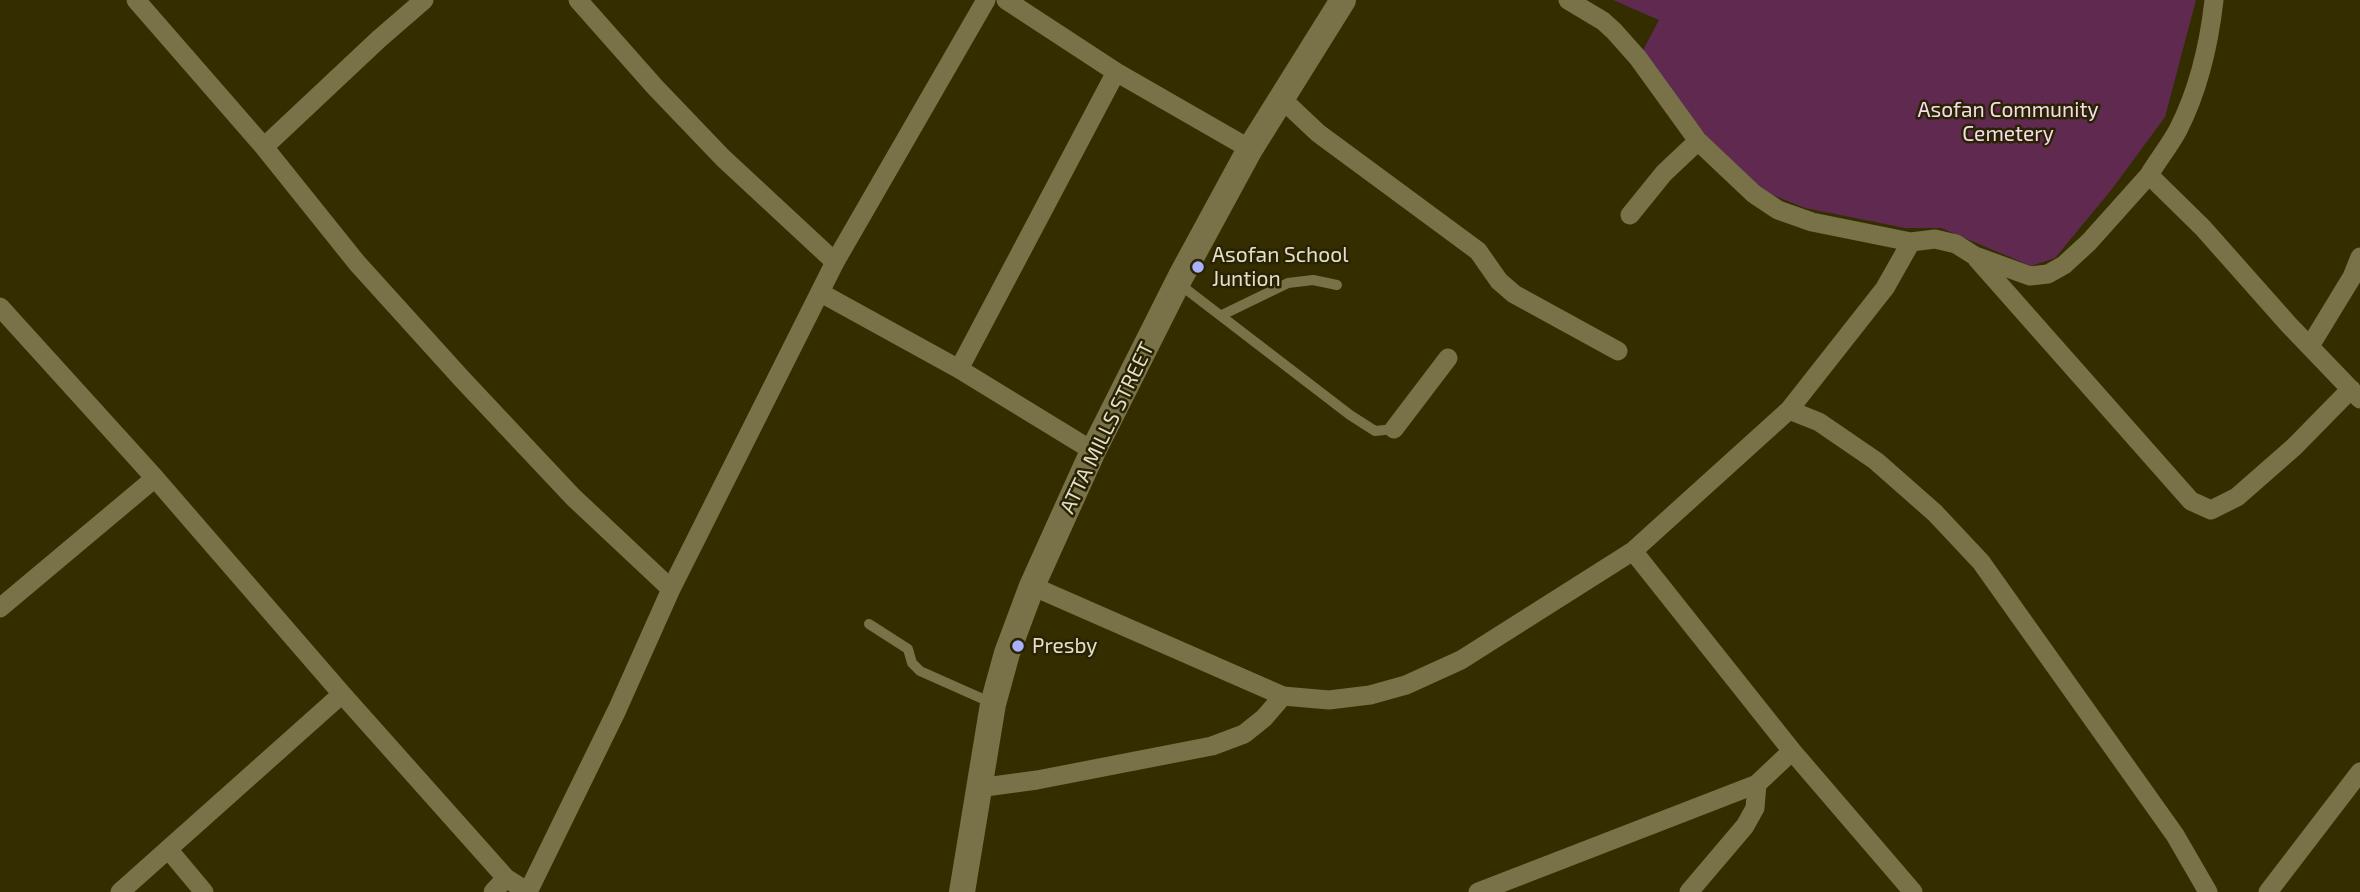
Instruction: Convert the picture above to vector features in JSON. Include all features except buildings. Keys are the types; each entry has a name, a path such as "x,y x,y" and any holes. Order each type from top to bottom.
{"main road":[{"name":"ATTA MILLS STREET","path":"962,892 993,704 1007,653 1032,586 1093,451 1177,283 1250,149 1343,0"}],"street":[{"path":"136,0 264,147 357,263 462,379 573,497 671,589"},
{"path":"264,147 424,0"},
{"path":"578,0 723,158 835,262"},
{"path":"0,307 155,478 342,694 499,885 528,892 617,710 671,589 835,262 986,0"},
{"path":"1006,0 1116,72 1250,149"},
{"path":"1568,0 1603,21 1614,31 1698,141 1754,194 1778,210 1812,222 1911,242 1936,239 1956,244 1975,256 2031,276 2048,274 2064,265 2149,175 2178,129 2201,72 2210,38 2214,0"},
{"path":"959,369 1116,72"},
{"path":"1282,99 1318,133 1478,251 1499,281 1514,294 1618,351"},
{"path":"1630,215 1664,173 1698,141"},
{"path":"1975,256 2191,501 2211,510 2236,497 2356,394 2203,228 2149,175"},
{"path":"1032,586 1283,696 1329,700 1370,695 1406,685 1461,660 1633,551 1789,410 1885,288 1911,242"},
{"path":"2310,346 2352,277 2360,257"},
{"path":"821,293 959,369 1093,451"},
{"path":"1394,429 1448,358"},
{"path":"1789,410 1819,422 1876,461 1935,513 1981,562 2175,835 2208,892"},
{"path":"0,608 155,478"},
{"path":"1633,551 1792,751 1913,892"},
{"path":"120,892 342,694"},
{"path":"978,788 1037,780 1212,746 1244,734 1264,718 1283,696"},
{"path":"1478,892 1758,784 1792,751"},
{"path":"2268,892 2360,772"},
{"path":"1689,892 1745,827 1755,808 1758,784"},
{"path":"168,849 204,892"}],"lane":[{"path":"1222,315 1288,283 1313,280 1337,285"},
{"path":"1177,283 1350,415 1375,431 1394,429"},
{"path":"869,624 908,649 912,663 920,671 993,704"}],"green space":[{"name":"Asofan Community Cemetery","path":"1613,0 2196,0 2165,117 2112,189 2055,258 2031,266 1941,228 1905,228 1805,208 1763,191 1710,141 1642,52 1659,20"}],"place":[{"name":"Asofan School Juntion","path":"1198,267"},
{"name":"Presby","path":"1018,646"}]}
